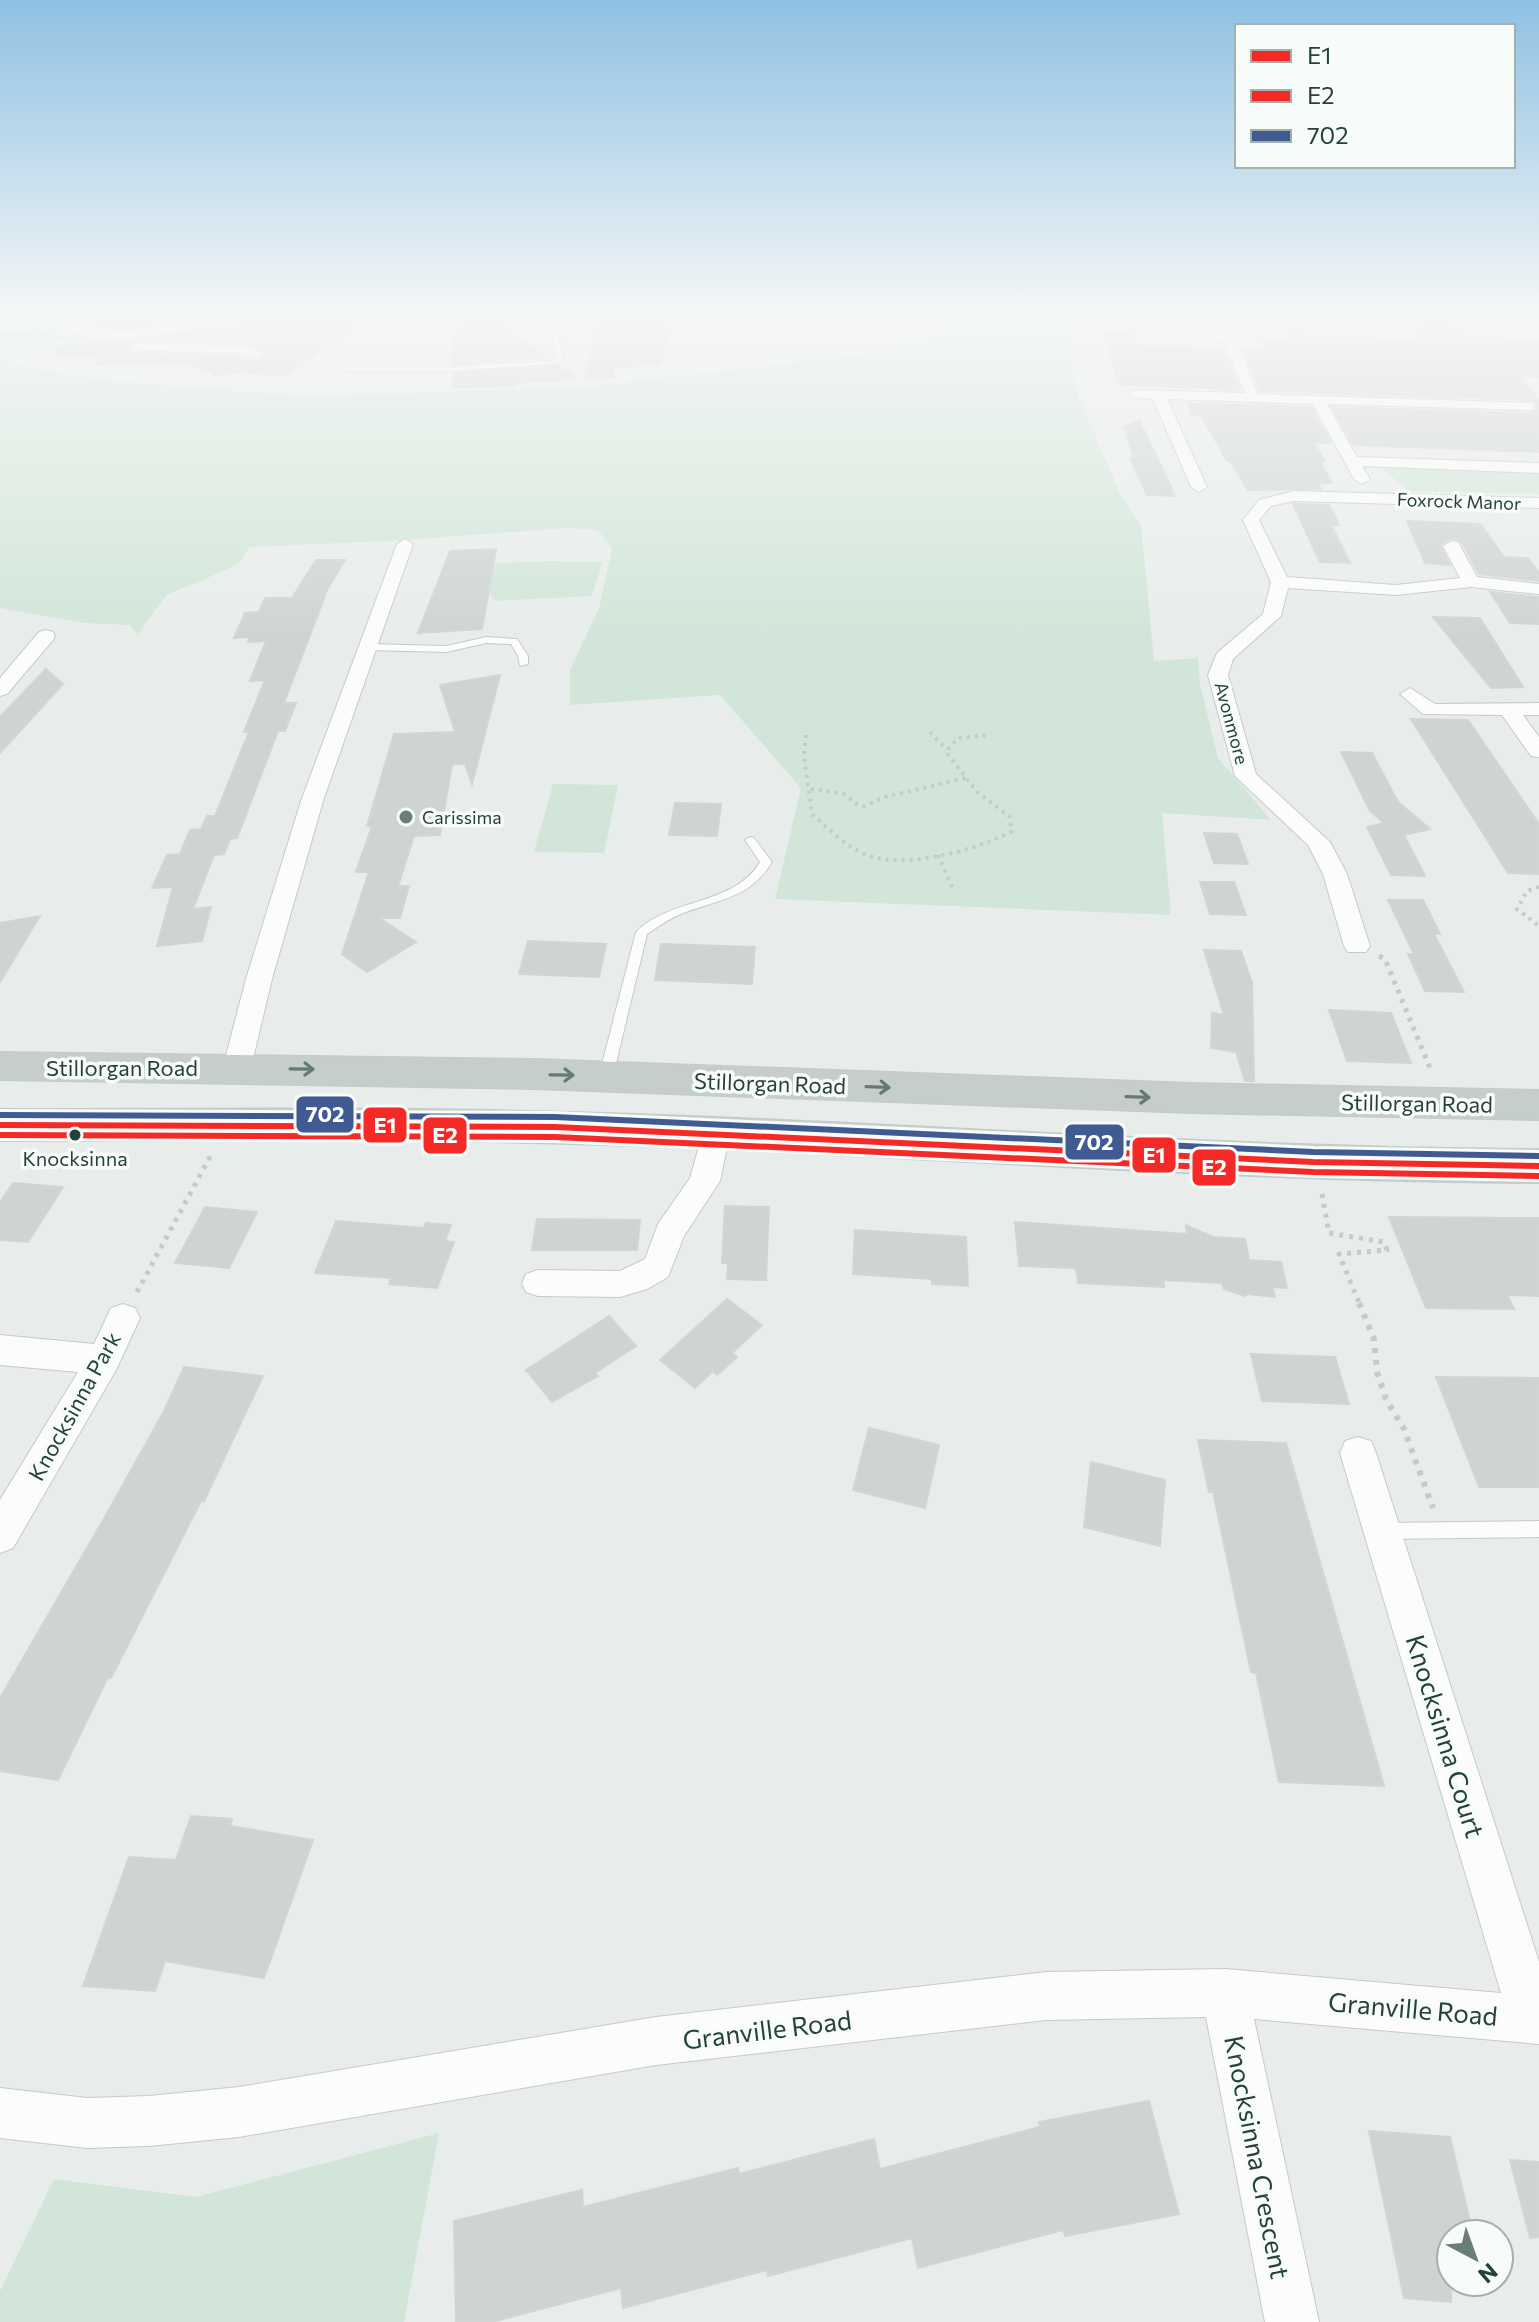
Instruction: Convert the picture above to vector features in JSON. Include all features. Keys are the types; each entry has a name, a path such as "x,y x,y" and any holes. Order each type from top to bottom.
{"highway":[{"name":"Stillorgan Road","path":"0,1066 237,1067 606,1076 1141,1097 1539,1105"},
{"path":"0,1125 228,1125 715,1133 1410,1167 1539,1166"}],"street":[{"path":"1170,421 1199,487"},
{"name":"Foxrock Manor","path":"1330,421 1373,498 1539,503"},
{"name":"Foxrock Manor","path":"1352,461 1539,468"},
{"path":"1373,498 1294,496 1265,503 1251,520 1280,582 1396,590 1471,582 1539,589"},
{"path":"237,1067 259,979 312,801 405,544"},
{"path":"1452,546 1471,582"},
{"name":"Avonmore","path":"1280,582 1272,616 1224,657 1218,675 1246,776 1318,842 1335,874 1357,946"},
{"path":"0,690 46,636"},
{"path":"1410,694 1430,710 1539,709"},
{"path":"1508,710 1539,751"},
{"path":"538,1283 620,1284 636,1280 657,1268 669,1233 705,1181 715,1133"},
{"name":"Knocksinna Park","path":"0,1535 104,1360 123,1318"},
{"path":"0,1350 104,1360"},
{"name":"Knocksinna Court","path":"1358,1453 1536,2019"},
{"name":"Granville Road","path":"0,2113 87,2123 224,2114 656,2041 1046,1996 1225,1993 1536,2019"},
{"name":"Knocksinna Crescent","path":"1225,1993 1292,2322"}],"lane":[{"path":"367,647 447,649 486,640 514,641 523,656 523,664"},
{"path":"606,1076 642,932 669,915 741,889 761,876 766,862 750,840"},
{"path":"1383,1531 1539,1529"}],"path":[{"path":"806,735 802,751 803,766 811,789 812,814 864,853 878,859 938,855 968,848 1012,831 1009,816 977,792 930,732"},
{"path":"947,750 950,743 961,736 988,735"},
{"path":"811,789 844,794 859,806 865,806 885,797 966,778"},
{"path":"938,855 953,889"},
{"path":"1539,887 1533,887 1522,896 1517,909 1539,926"},
{"path":"1357,946 1385,959 1445,1104"},
{"path":"123,1318 228,1125"},
{"path":"1312,1162 1324,1201 1329,1233 1384,1242 1387,1250 1339,1254 1374,1339 1377,1372 1386,1399 1404,1429 1442,1531"}],"green space":[{"path":"0,421 1089,421 1123,500 1141,525 1154,661 1198,658 1200,684 1218,758 1271,820 1162,813 1171,915 775,899 801,788 720,695 570,705 570,670 599,608 612,549 598,530 568,528 249,547 234,565 167,594 138,634 129,625 85,623 0,608"},
{"path":"1376,464 1539,470 1539,494 1409,491"},
{"path":"602,562 592,596 494,601 481,571 483,564"},
{"path":"553,784 618,785 604,853 534,852"},
{"path":"439,2133 404,2322 0,2322 0,2291 54,2179 196,2197"}],"building":[{"path":"1140,421 1175,496 1147,495 1130,458 1134,458 1124,427"},
{"path":"1205,421 1319,421 1331,443 1314,442 1324,461 1319,460 1332,483 1318,483 1321,489 1248,490 1230,461 1227,461"},
{"path":"1340,421 1539,421 1539,452 1353,445"},
{"path":"1293,504 1329,505 1339,525 1331,525 1350,563 1320,562"},
{"path":"1407,521 1480,524 1504,557 1528,558 1539,573 1539,581 1479,574 1461,541 1452,538 1440,545 1450,565 1425,563"},
{"path":"496,549 482,629 418,633 450,551"},
{"path":"316,560 345,560 328,588 284,703 296,703 285,731 278,731 237,838 230,839 224,854 214,855 193,909 211,907 202,941 157,946 173,887 152,888 167,855 180,854 190,830 201,829 207,816 215,816 249,732 244,732 265,680 250,681 266,641 248,642 250,637 234,638 245,613 259,612 265,598 292,598"},
{"path":"1490,592 1539,597 1539,624 1510,623"},
{"path":"1433,617 1480,618 1523,687 1491,688"},
{"path":"46,669 63,684 0,753 0,717"},
{"path":"500,675 472,784 465,764 452,764 440,835 414,836 398,886 409,886 400,918 379,918 416,942 367,972 342,954 369,872 356,872 372,826 367,826 394,734 455,732 440,685"},
{"path":"1411,719 1468,720 1539,824 1539,874 1508,873"},
{"path":"1341,752 1372,753 1398,802 1430,829 1404,835 1425,876 1391,875 1367,827 1384,823 1370,811"},
{"path":"675,803 721,804 717,836 669,835"},
{"path":"1204,833 1237,834 1248,864 1214,863"},
{"path":"1200,882 1234,882 1246,915 1210,914"},
{"path":"1388,900 1423,900 1440,934 1434,934 1464,992 1425,991 1408,954 1414,954"},
{"path":"40,916 0,982 0,923"},
{"path":"528,941 606,944 599,977 519,974"},
{"path":"661,944 755,947 752,984 655,980"},
{"path":"1204,950 1241,951 1252,983 1254,1081 1245,1081 1236,1052 1211,1048 1212,1013 1224,1015"},
{"path":"1329,1010 1391,1013 1411,1063 1347,1061"},
{"path":"13,1183 63,1187 28,1242 0,1240 0,1202"},
{"path":"725,1206 769,1207 766,1280 727,1279 728,1263 722,1263"},
{"path":"205,1207 257,1212 229,1268 175,1263"},
{"path":"1389,1217 1539,1218 1539,1296 1507,1295 1514,1309 1426,1308"},
{"path":"537,1219 640,1220 637,1250 532,1250"},
{"path":"336,1221 424,1228 426,1223 451,1225 445,1241 454,1242 437,1288 389,1284 391,1278 315,1273"},
{"path":"1015,1222 1187,1234 1186,1225 1213,1237 1245,1239 1249,1260 1281,1262 1287,1288 1272,1287 1275,1297 1245,1296 1224,1289 1222,1283 1163,1280 1164,1287 1078,1283 1076,1268 1019,1266"},
{"path":"855,1230 966,1237 968,1286 932,1284 932,1279 853,1274"},
{"path":"727,1299 762,1325 732,1353 737,1357 717,1375 713,1371 695,1388 660,1360"},
{"path":"609,1316 636,1346 595,1373 598,1376 552,1402 526,1370"},
{"path":"1251,1354 1335,1357 1349,1404 1262,1401"},
{"path":"184,1367 263,1376 204,1501 201,1501 111,1678 108,1677 58,1780 0,1771 0,1698 163,1413"},
{"path":"1436,1377 1539,1378 1539,1487 1479,1487"},
{"path":"869,1428 939,1445 925,1508 853,1490"},
{"path":"1198,1440 1286,1443 1384,1786 1279,1782 1256,1673 1251,1672 1213,1492 1209,1492"},
{"path":"1091,1462 1165,1480 1160,1546 1084,1527"},
{"path":"191,1816 232,1819 230,1826 313,1840 264,1978 165,1961 155,1991 83,1986 129,1857 176,1860"},
{"path":"1149,2101 1179,2214 1065,2236 1063,2230 918,2268 912,2238 768,2276 767,2270 623,2308 621,2288 492,2322 456,2322 454,2221 582,2190 583,2207 738,2168 739,2174 874,2139 880,2169 1040,2127 1039,2122"},
{"path":"1369,2131 1450,2137 1469,2218 1435,2218 1435,2298 1451,2298 1451,2302 1404,2298"},
{"path":"1510,2160 1539,2162 1539,2237 1530,2238"}],"transit line":[{"name":"702","path":"0,1115 555,1117 1313,1152 1539,1156"},
{"name":"E1","path":"0,1125 555,1127 1313,1162 1539,1166"},
{"name":"E2","path":"0,1135 555,1137 1313,1172 1539,1176"}],"place":[{"name":"Carissima","path":"406,817"},
{"name":"Knocksinna","path":"75,1135"}]}
